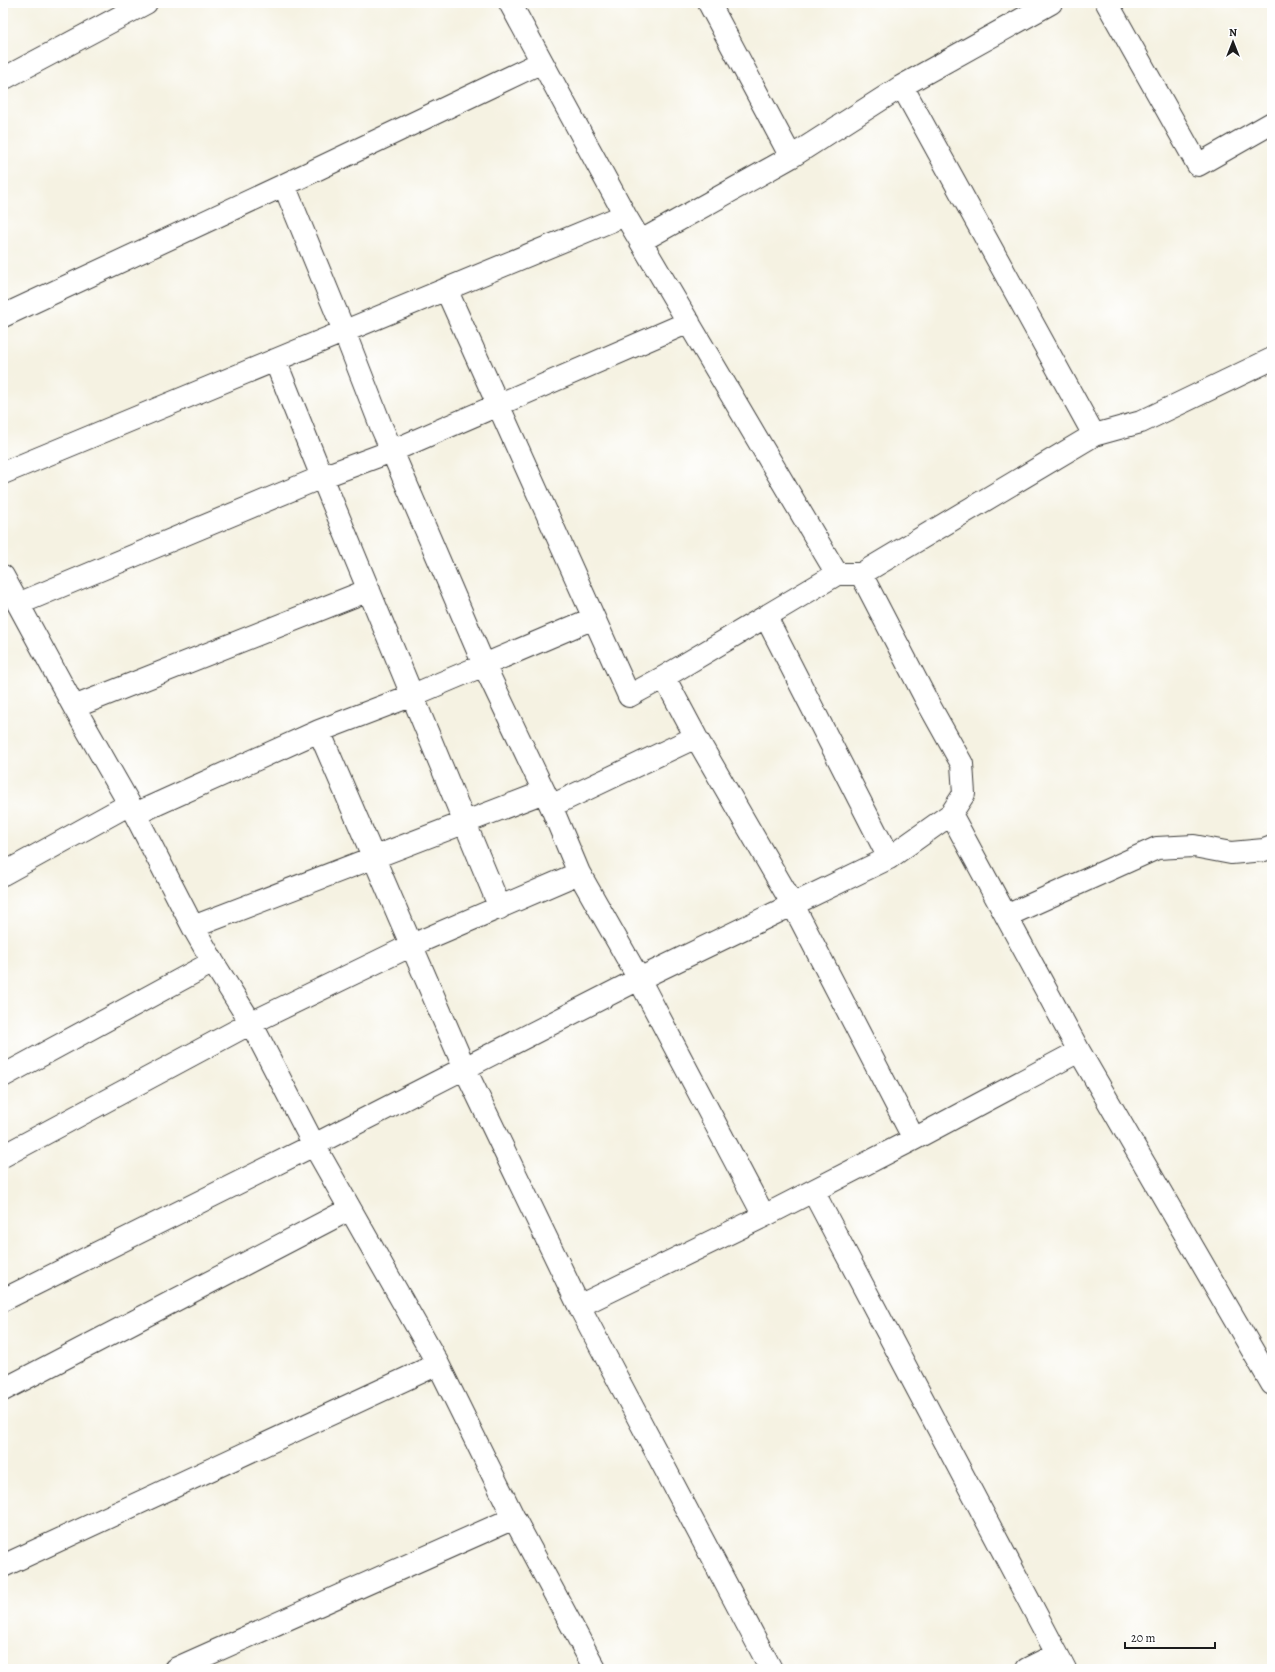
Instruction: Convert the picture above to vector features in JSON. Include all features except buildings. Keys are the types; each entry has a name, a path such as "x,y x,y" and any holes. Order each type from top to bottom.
{"street":[{"path":"3,79 146,3"},
{"path":"510,3 625,215 837,574"},
{"path":"708,3 791,157"},
{"path":"641,241 791,157 902,86 1051,3"},
{"path":"1107,3 1198,165 1272,123"},
{"path":"3,316 284,185 542,62"},
{"path":"902,86 1094,435"},
{"path":"284,185 381,426 484,665 547,799 579,873 639,979 764,1216"},
{"path":"3,473 625,215"},
{"path":"446,289 629,696 664,677 837,574 861,574 1094,435 1141,422 1272,359"},
{"path":"18,604 322,477 392,451 689,322"},
{"path":"275,360 500,908"},
{"path":"3,1300 314,1145 464,1067 639,979 889,858 951,814 964,794 962,764 928,703 861,574"},
{"path":"3,576 132,810 193,927 250,1023 314,1145 438,1364 514,1518 596,1669"},
{"path":"74,707 369,590"},
{"path":"766,617 889,858"},
{"path":"3,874 132,810 319,731 413,695 594,618"},
{"path":"664,677 696,737 793,905 914,1139"},
{"path":"319,731 464,1067 578,1306 771,1669"},
{"path":"193,927 465,822 547,799 696,737"},
{"path":"951,814 1079,1051 1272,1384"},
{"path":"1006,916 1157,848 1194,846 1231,853 1264,850 1272,847"},
{"path":"3,1156 250,1023 412,946 579,873"},
{"path":"3,1076 213,962"},
{"path":"578,1306 764,1216 914,1139 1079,1051"},
{"path":"813,1191 1061,1662 1027,1669"},
{"path":"3,1390 350,1208"},
{"path":"3,1566 438,1364"},
{"path":"175,1669 514,1518"}]}
